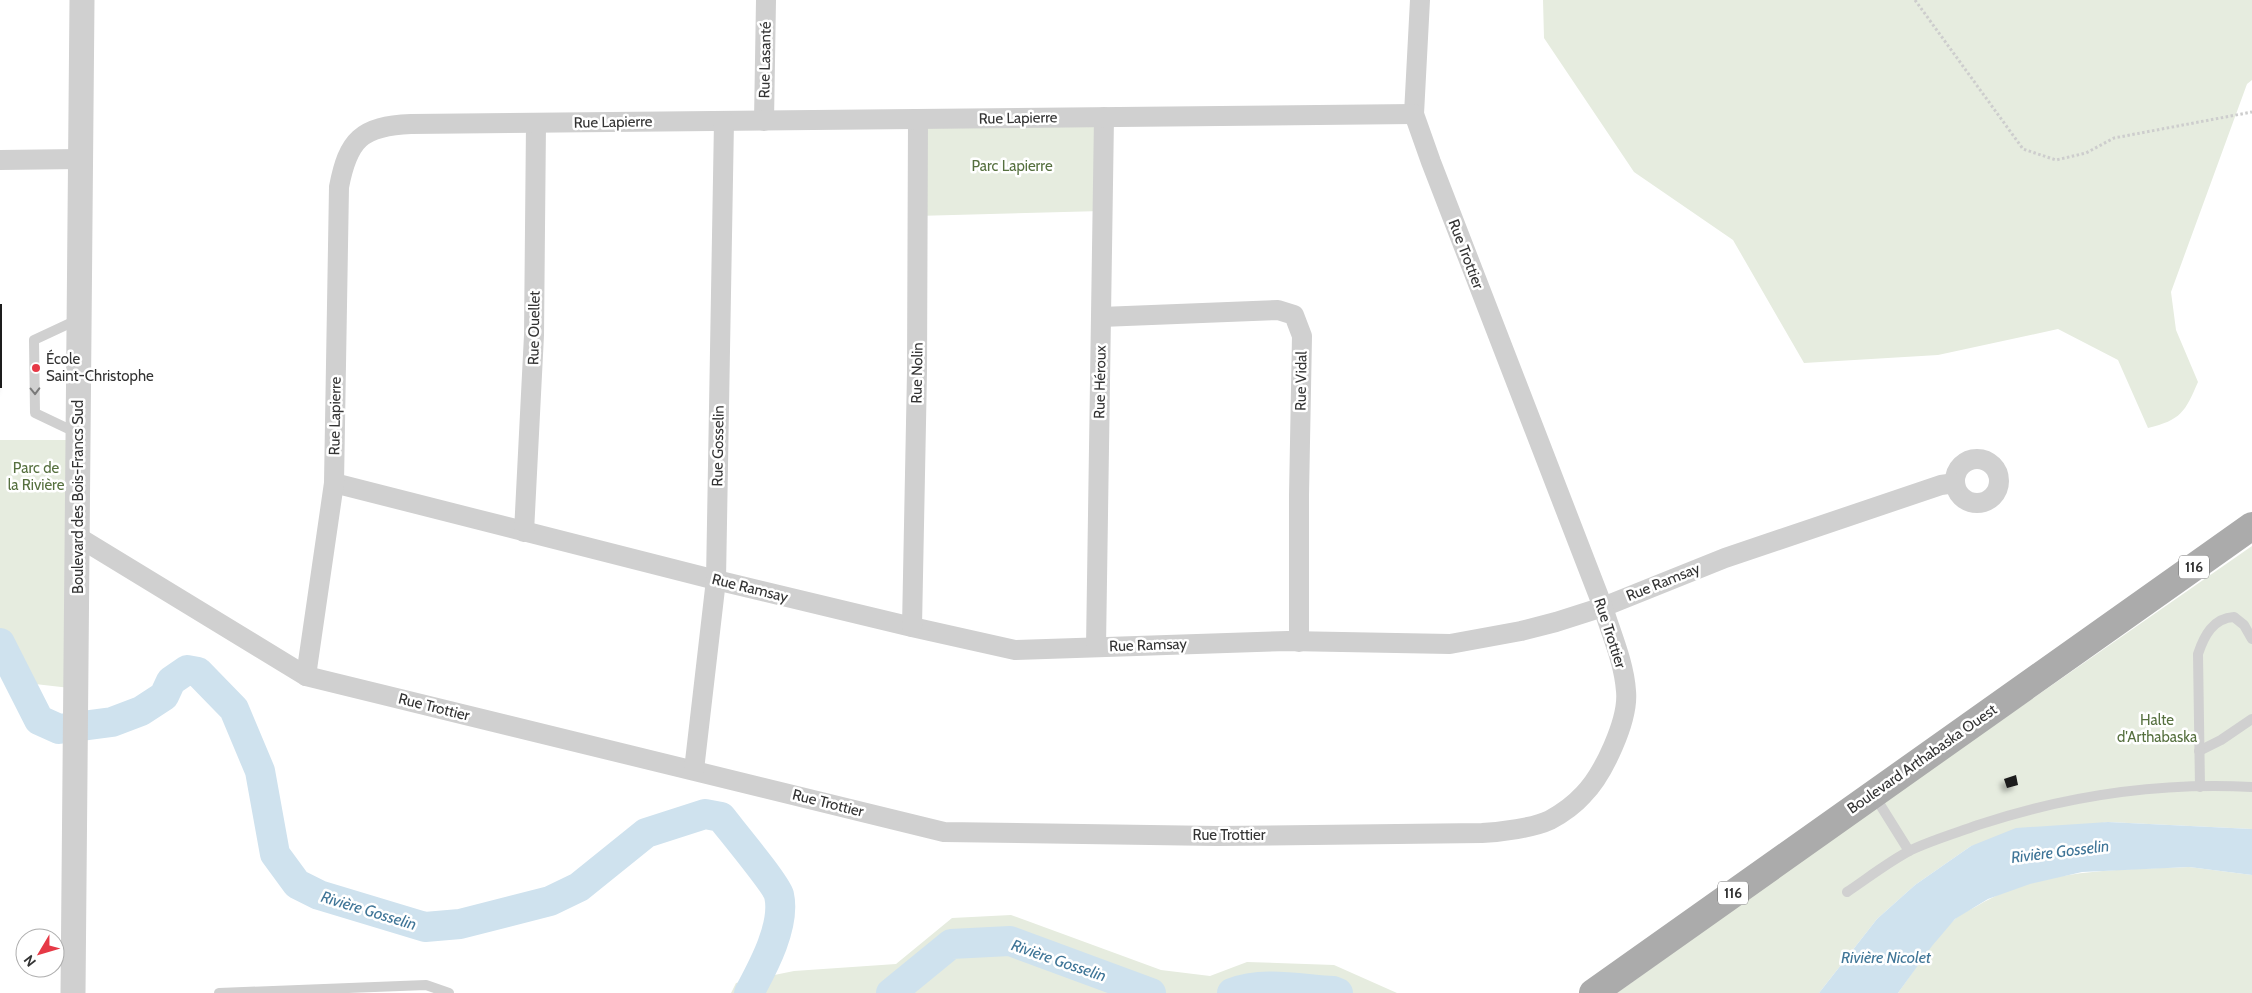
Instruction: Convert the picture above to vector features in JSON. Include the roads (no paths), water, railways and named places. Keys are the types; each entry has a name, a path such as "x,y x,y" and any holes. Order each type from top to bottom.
{"main road":[{"name":"Boulevard Arthabaska Ouest","path":"1593,993 2252,526"}],"street":[{"name":"Boulevard des Bois-Francs Sud","path":"73,993 82,0"},
{"name":"Rue Lasanté","path":"764,121 766,0"},
{"name":"Rue Trottier","path":"78,537 306,676 944,832 1217,836 1495,832 1550,820 1565,811 1584,795 1616,739 1624,720 1626,691 1623,668 1602,607 1414,114 1420,0"},
{"name":"Rue Lapierre","path":"306,676 334,483 339,187 347,154 356,140 384,127 411,124 1414,114"},
{"name":"Rue Héroux","path":"1096,647 1104,117"},
{"name":"Rue Nolin","path":"912,627 917,372 918,119"},
{"name":"Rue Gosselin","path":"694,770 716,580 724,121"},
{"name":"Rue Ouellet","path":"524,532 534,335 536,123"},
{"path":"0,160 81,159"},
{"name":"Rue Vidal","path":"1101,317 1278,310 1294,315 1302,336 1299,642"},
{"name":"Rue Ramsay","path":"334,483 716,580 1015,650 1299,642 1450,644 1522,631 1602,607 1725,558 1941,485 1955,483"}],"lane":[{"path":"79,434 35,413 34,340 80,319"},
{"path":"2200,787 2198,654 2204,638 2211,628 2225,618 2234,617 2244,625 2252,639"},
{"path":"2199,751 2222,740 2252,719"},
{"path":"1847,892 1909,851 1943,837 2016,812 2087,796 2152,788 2252,787"},
{"path":"1873,794 1909,851"},
{"path":"220,993 426,986 449,993"}],"water":[{"name":"Rivière Nicolet","path":"2108,822 2252,829 2252,875 2189,867 2082,872 2030,884 1988,899 1955,919 1932,946 1898,993 1819,993 1877,919 1915,885 1971,846 2016,828"}],"waterway":[{"name":"Rivière Gosselin","path":"0,643 39,720 59,729 112,722 141,711 164,696 171,681 187,670 198,672 234,709 260,771 275,854 297,884 319,895 425,927 460,924 550,901 579,887 646,833 705,814 721,817 762,869 779,895 779,919 772,946 749,993"},
{"name":"Rivière Gosselin","path":"891,993 951,944 1010,941 1151,993"},
{"name":"Rivière Gosselin","path":"1232,993 1256,987 1294,988 1338,993"}],"place":[{"name":"École Saint-Christophe","path":"36,368"}],"park label":[{"name":"Parc Lapierre","path":"1012,166"},
{"name":"Parc de la Rivière","path":"36,476"},
{"name":"Halte d'Arthabaska","path":"2157,728"}]}
